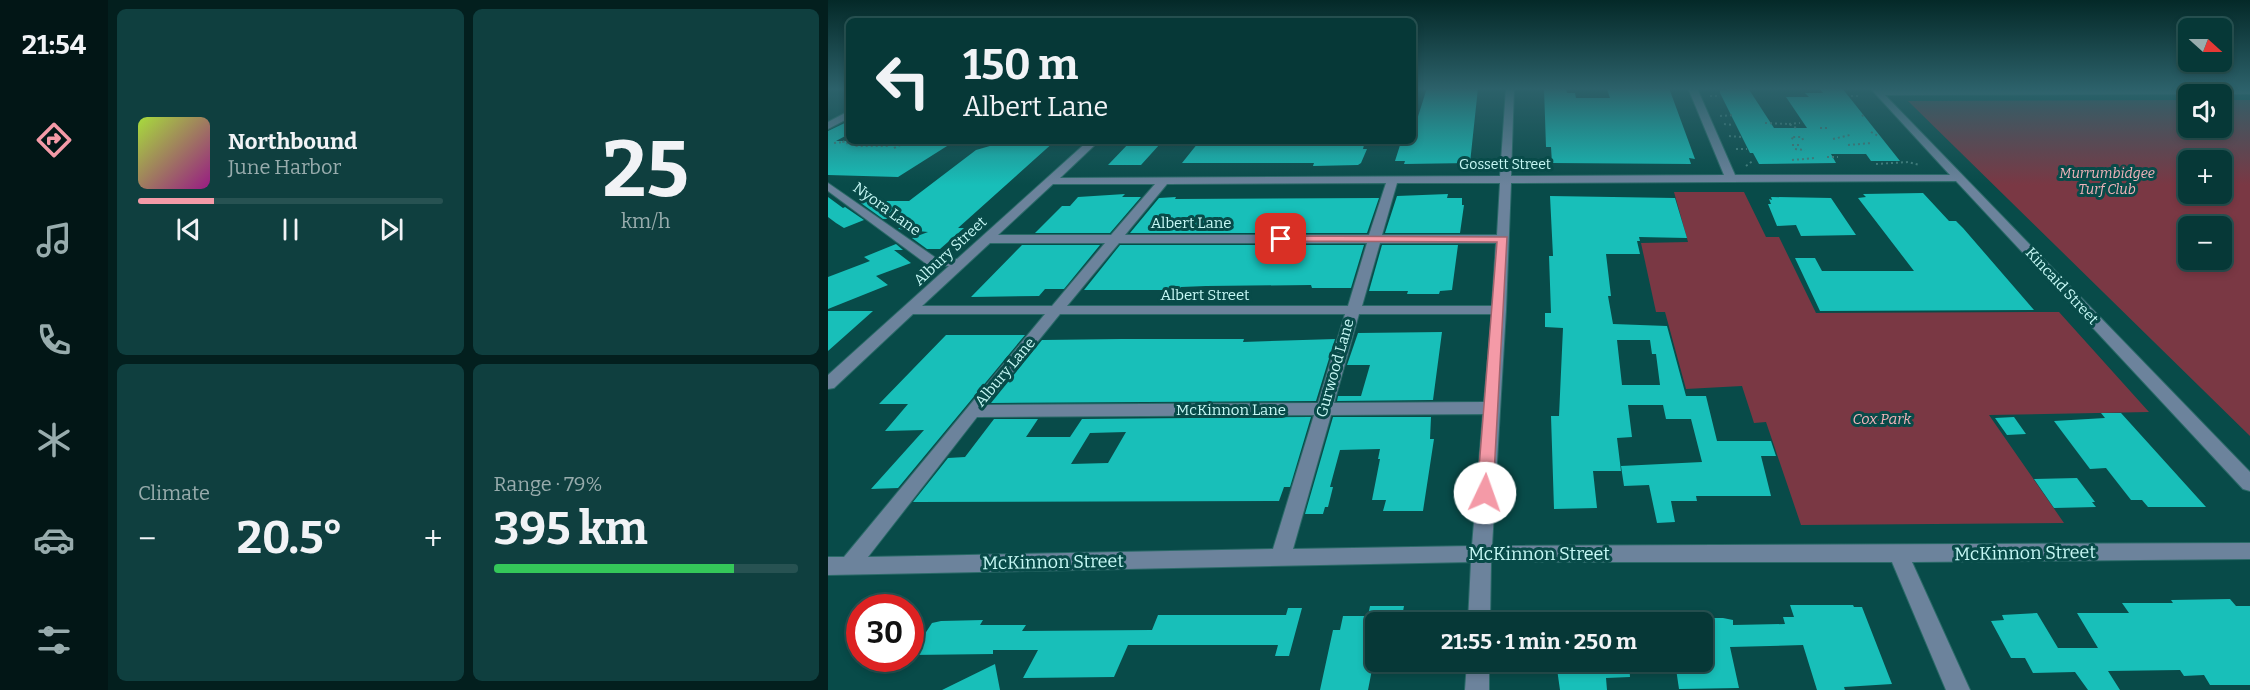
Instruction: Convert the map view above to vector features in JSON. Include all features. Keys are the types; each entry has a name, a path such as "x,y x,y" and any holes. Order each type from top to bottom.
{"street":[{"path":"1479,612 1490,408 1503,239 1508,120"},
{"path":"1706,120 1731,178"},
{"name":"Kincaid Street","path":"1905,120 2250,484"},
{"name":"Albury Street","path":"828,384 1091,144"},
{"name":"Gossett Street","path":"1051,181 1959,177"},
{"name":"Albury Lane","path":"849,566 972,411 1164,180"},
{"name":"Gurwood Lane","path":"1280,558 1392,180"},
{"name":"Nyora Lane","path":"828,186 933,262 962,263"},
{"name":"Albert Lane","path":"987,239 1503,239"},
{"name":"Albert Street","path":"911,310 1352,312 1498,310"},
{"name":"McKinnon Lane","path":"972,411 1490,408"},
{"name":"McKinnon Street","path":"828,566 1481,554 2250,551"},
{"path":"1898,554 1958,690"},
{"path":"1477,690 1478,672"}],"path":[{"path":"1765,123 1800,123"},
{"path":"1724,124 1734,125"},
{"path":"1789,124 1798,129"},
{"path":"1820,128 1826,127"},
{"path":"1871,132 1878,136"},
{"path":"1833,139 1850,135"},
{"path":"1730,136 1741,137"},
{"path":"1793,139 1791,137 1802,137 1803,140"},
{"path":"834,143 846,143"},
{"path":"1848,145 1872,143"},
{"path":"850,144 865,145 871,148 886,147"},
{"path":"894,148 903,144"},
{"path":"1792,145 1799,145"},
{"path":"1736,149 1747,149"},
{"path":"1795,149 1805,150"},
{"path":"1827,157 1838,158"},
{"path":"1792,160 1815,158"},
{"path":"1744,167 1754,160"},
{"path":"1876,164 1908,162 1922,166"}],"green space":[{"name":"Murrumbidgee Turf Club","path":"1928,120 2178,120 2178,138 2232,138 2232,120 2250,120 2250,436"},
{"name":"Cox Park","path":"1674,192 1744,192 1766,237 1779,237 1816,313 2059,312 2149,412 1989,415 2064,523 1801,525 1766,422 1754,423 1742,386 1686,389 1665,312 1656,312 1641,243 1688,242"}],"building":[{"path":"1417,120 1475,120 1470,163 1404,164 1405,161 1395,161 1400,144 1416,144"},
{"path":"1545,120 1681,120 1695,159 1689,158 1691,164 1552,163 1551,147 1546,147"},
{"path":"1734,120 1769,120 1774,128 1807,128 1802,120 1868,120 1900,161 1871,161 1866,154 1831,154 1836,163 1759,164 1753,153 1750,153"},
{"path":"846,122 846,136 836,141 846,141 846,144 950,144 898,177 828,175 828,131"},
{"path":"997,144 1052,144 958,228 964,228 940,249 927,249 912,238 928,232 898,229 910,219 883,219 858,201 909,201 976,150"},
{"path":"1128,144 1160,144 1141,165 1108,165"},
{"path":"1197,144 1364,145 1363,149 1367,149 1358,165 1182,163"},
{"path":"1923,193 1949,221 1956,221 1963,228 2034,310 1820,311 1795,258 1815,258 1822,271 1914,271 1858,198 1866,197 1863,194"},
{"path":"1125,194 1122,197 1141,197 1110,233 1035,233 1062,206 1070,206 1078,197"},
{"path":"1448,194 1447,198 1462,198 1462,205 1464,205 1460,233 1385,233 1397,196"},
{"path":"1550,196 1675,198 1687,238 1639,237 1640,241 1637,241 1640,254 1606,254 1611,296 1608,296 1613,324 1667,326 1686,396 1706,396 1717,441 1771,441 1776,456 1761,456 1771,496 1696,496 1697,501 1671,501 1675,522 1657,523 1649,485 1624,486 1621,466 1702,462 1691,419 1666,419 1663,405 1628,405 1632,437 1617,438 1621,471 1593,471 1597,508 1554,509 1551,416 1559,416 1563,328 1545,327 1545,313 1551,313 1549,256 1553,256","holes":["1617,340 1650,340 1652,354 1656,354 1660,385 1622,385"]},
{"path":"828,197 864,220 844,228 836,223 828,217"},
{"path":"1176,197 1175,199 1379,198 1367,233 1130,233 1159,198"},
{"path":"1771,197 1831,198 1856,235 1801,236 1796,225 1777,226 1768,204 1771,204 1769,199 1772,200"},
{"path":"896,244 903,250 894,250 911,263 876,276 888,285 828,309 828,277 870,261 864,257"},
{"path":"1022,245 1100,245 1064,289 1045,289 1039,296 971,297"},
{"path":"1120,245 1364,245 1351,288 1312,288 1311,285 1206,286 1181,287 1179,290 1084,290"},
{"path":"1382,245 1458,245 1452,290 1440,291 1439,294 1369,291"},
{"path":"828,311 873,311 828,351"},
{"path":"1442,332 1433,400 1337,401 1338,396 1361,396 1370,365 1347,365 1358,333"},
{"path":"946,335 1025,335 898,488 871,489 924,430 885,431 908,404 879,404"},
{"path":"1244,339 1243,342 1335,339 1316,401 991,403 1042,340"},
{"path":"2101,413 2121,413 2206,507 2148,507 2142,500 2131,500 2106,468 2090,469 2054,421 2105,418"},
{"path":"1311,417 1290,487 1284,487 1279,501 913,502 948,458 965,457 994,419 1038,419 1026,437 1070,437 1082,419","holes":["1126,432 1108,463 1071,464 1090,433"]},
{"path":"1333,417 1431,417 1430,439 1434,439 1423,511 1383,511 1386,500 1372,500 1380,449 1340,450 1330,487 1333,487 1328,507 1325,507 1323,514 1305,514"},
{"path":"2014,417 2026,434 2007,435 1995,418"},
{"path":"2077,478 2095,502 2092,502 2096,507 2054,508 2034,479"},
{"path":"2230,599 2236,606 2250,606 2250,685 2210,685 2204,675 2184,676 2180,670 2108,671 2120,690 2088,690 2075,672 2033,673 2025,658 2011,658 1991,621 2004,620 2002,615 2037,613 2058,648 2098,648 2077,613 2129,613 2122,603 2173,603 2171,600"},
{"path":"1790,605 1862,607 1892,684 1844,687 1845,690 1817,690 1803,645 1730,647 1739,688 1679,689 1676,672 1713,672 1713,618 1733,620 1733,625 1785,624 1783,617 1794,617"},
{"path":"1370,606 1404,606 1403,612 1369,612"},
{"path":"1288,608 1302,608 1289,656 1275,656 1278,645 1128,645 1114,677 1023,678 1038,650 993,650 993,654 924,655 924,635 932,623 941,621 983,620 980,625 1026,625 1022,631 1152,630 1158,615 1286,615"},
{"path":"1343,616 1365,616 1365,672 1372,672 1368,690 1320,690 1333,630 1340,630"},
{"path":"995,664 1000,690 942,690"},
{"path":"1557,672 1630,672 1630,677 1606,678 1607,690 1560,690"}],"route":[{"path":"1281,239 1503,239 1485,493"}]}
